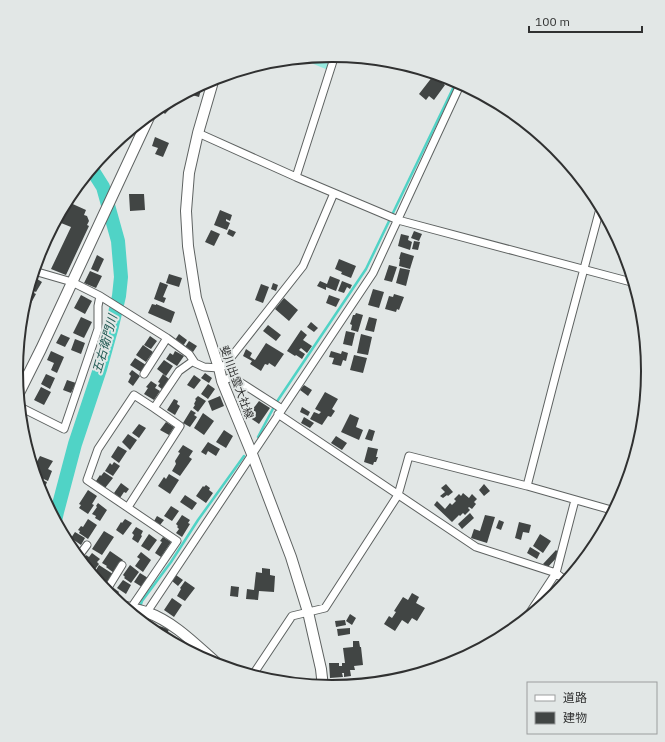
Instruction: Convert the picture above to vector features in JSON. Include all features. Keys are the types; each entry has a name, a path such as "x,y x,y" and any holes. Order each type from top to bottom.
{"main road":[{"name":"斐川出雲大社線","path":"212,86 198,133 189,173 186,212 188,246 196,298 222,381 252,454 291,558 308,612 323,680"},
{"path":"24,383 145,124"},
{"path":"144,615 167,622 205,653"}],"street":[{"path":"296,176 333,62"},
{"path":"144,615 373,273 459,88"},
{"path":"198,133 398,220 628,281"},
{"path":"39,272 72,282 100,296 167,338 189,354 195,363 204,367 219,368 225,365 303,266 334,192"},
{"path":"527,486 599,213"},
{"path":"26,410 64,429 98,329 98,306 100,296"},
{"path":"144,374 167,338"},
{"path":"154,408 179,371 193,361"},
{"path":"222,381 232,377 398,495 476,547 556,574 562,579"},
{"path":"128,507 180,426 134,395 98,449 87,480 177,541 129,605"},
{"path":"255,671 292,616 325,608 398,495 409,456 527,486 609,509"},
{"path":"536,605 556,574 575,500"},
{"path":"82,552 87,545"},
{"path":"110,585 122,565"}],"green space":[{"path":"309,62 331,62 328,70"}],"building":[{"path":"432,78 445,85 434,100 429,96 426,100 419,94"},
{"path":"201,91 199,97 192,95"},
{"path":"171,107 165,114 163,112"},
{"path":"155,137 169,143 163,157 155,154 158,148 152,146"},
{"path":"129,194 144,194 145,210 130,211"},
{"path":"72,204 86,210 84,215 87,216 89,221 87,225 89,226 66,275 51,269 71,227 61,223"},
{"path":"220,210 232,215 230,221 226,219 226,221 230,223 227,230 214,225"},
{"path":"229,229 236,232 233,237 227,234"},
{"path":"211,230 220,234 214,246 205,242"},
{"path":"414,231 422,234 419,241 411,238"},
{"path":"401,234 409,236 408,240 412,242 410,250 398,246"},
{"path":"414,241 420,242 418,250 412,249"},
{"path":"401,252 414,256 410,269 399,266"},
{"path":"97,255 104,259 98,272 91,269"},
{"path":"339,259 356,266 351,278 341,274 342,272 335,269"},
{"path":"389,265 397,267 392,282 384,280"},
{"path":"400,268 410,270 406,286 396,283"},
{"path":"90,271 102,276 96,288 84,283"},
{"path":"169,274 182,278 179,287 166,283"},
{"path":"330,276 340,280 336,291 326,287 326,290 317,286 320,281 327,284"},
{"path":"37,279 42,282 36,292 34,291"},
{"path":"342,281 352,285 350,289 347,287 344,293 338,291"},
{"path":"160,282 168,285 163,297 166,298 164,303 154,299"},
{"path":"273,283 278,285 276,291 271,289"},
{"path":"261,284 269,287 263,303 255,300"},
{"path":"373,289 384,292 379,308 368,305"},
{"path":"34,293 36,294 31,303"},
{"path":"394,294 404,297 399,310 397,309 396,312 385,309 389,296 393,297"},
{"path":"81,295 92,301 85,314 74,308"},
{"path":"329,295 340,299 336,307 326,303"},
{"path":"284,298 298,310 289,321 275,309"},
{"path":"152,304 156,304 175,312 171,323 148,313"},
{"path":"356,313 363,315 358,332 351,330 352,325 350,324 353,315"},
{"path":"81,317 92,322 84,338 73,333"},
{"path":"369,317 377,319 374,332 365,330"},
{"path":"311,322 318,328 314,332 307,327"},
{"path":"268,325 281,335 276,341 263,331"},
{"path":"301,330 307,335 303,340 312,346 307,353 301,348 299,350 305,354 302,359 287,351"},
{"path":"346,331 355,333 352,346 343,344"},
{"path":"61,334 70,338 65,347 56,343"},
{"path":"179,334 187,340 183,346 175,340"},
{"path":"361,334 372,337 368,355 357,353"},
{"path":"150,336 157,341 151,349 144,345"},
{"path":"75,339 85,343 81,354 71,350"},
{"path":"189,341 197,346 193,352 185,347"},
{"path":"266,343 284,354 275,367 269,363 268,365 265,364 261,371 250,364 252,361 243,356 246,349 252,353 250,357 255,360"},
{"path":"143,345 153,352 146,362 136,355"},
{"path":"51,351 64,357 57,373 51,370 54,363 47,360"},
{"path":"175,351 184,356 177,366 166,359 170,353 173,355"},
{"path":"331,351 341,354 342,351 348,353 346,361 343,360 341,366 332,364 334,358 329,357"},
{"path":"354,355 367,358 363,373 350,370"},
{"path":"135,358 146,365 141,372 130,365"},
{"path":"164,360 173,366 166,376 157,369"},
{"path":"132,370 140,376 133,386 128,382 131,376 129,374"},
{"path":"205,373 212,378 209,383 201,378"},
{"path":"46,374 55,378 50,389 41,384"},
{"path":"163,374 170,380 163,390 158,386 160,383 158,382"},
{"path":"194,375 201,380 194,389 187,385"},
{"path":"67,380 76,383 71,393 63,390"},
{"path":"151,381 157,385 155,388 160,391 154,400 144,394 148,388 146,387"},
{"path":"208,384 215,389 208,399 201,394"},
{"path":"304,385 312,390 308,396 300,390"},
{"path":"41,387 51,392 44,405 34,400"},
{"path":"325,392 338,399 332,409 335,411 331,417 328,416 322,425 310,419 314,412 319,414 321,412 315,409"},
{"path":"198,396 206,401 198,412 193,408 195,405 195,399"},
{"path":"220,396 224,406 212,411 208,401"},
{"path":"174,399 178,401 177,404 180,406 175,415 167,410"},
{"path":"259,401 270,408 259,424 246,415"},
{"path":"302,407 310,412 308,416 300,412"},
{"path":"191,410 196,413 194,415 197,417 190,427 183,423"},
{"path":"203,413 214,421 204,435 194,428"},
{"path":"350,414 359,418 356,427 363,430 359,440 341,432"},
{"path":"304,417 314,423 310,428 301,423"},
{"path":"166,422 174,427 169,435 160,430"},
{"path":"139,424 146,428 139,438 132,433"},
{"path":"369,429 375,431 372,441 365,439"},
{"path":"224,430 233,436 226,448 216,442"},
{"path":"128,434 137,440 130,450 122,442"},
{"path":"336,436 347,443 342,450 331,443"},
{"path":"208,442 220,449 216,456 208,451 206,455 201,452"},
{"path":"183,445 193,451 189,457 192,459 180,476 172,471 176,464 175,461 180,453 178,452"},
{"path":"118,446 127,451 119,463 111,457"},
{"path":"368,447 378,449 376,457 378,457 373,465 364,462"},
{"path":"40,456 53,461 48,469 52,471 48,481 43,478 37,462"},
{"path":"114,462 120,466 113,476 105,471 110,463 112,465"},
{"path":"104,472 113,478 105,488 96,481"},
{"path":"169,474 179,480 170,494 158,486 164,477 166,479"},
{"path":"121,483 129,489 126,493 124,492 120,498 114,493"},
{"path":"446,484 453,492 443,498 440,496 445,492 441,488"},
{"path":"484,484 490,491 484,496 479,490"},
{"path":"206,485 213,493 206,503 196,496 203,486 204,487"},
{"path":"88,490 97,496 92,504 94,505 88,514 79,508 81,505 79,504"},
{"path":"463,493 469,498 472,494 477,499 474,502 476,504 472,509 469,507 468,508 470,510 465,515 463,513 460,516 459,515 452,522 434,505 437,501 445,509 450,503 452,505 456,501 454,499 459,494 461,496"},
{"path":"185,495 197,503 192,510 180,502"},
{"path":"98,503 107,510 100,521 92,514"},
{"path":"171,506 179,511 172,521 164,516"},
{"path":"470,513 474,518 462,529 458,524"},
{"path":"182,515 190,520 188,523 190,524 182,537 176,533 179,529 176,524"},
{"path":"485,515 495,517 487,543 471,538 474,529 480,531"},
{"path":"157,516 164,520 160,525 154,521"},
{"path":"88,519 97,525 88,539 79,533 80,531 78,530 81,526 83,527"},
{"path":"125,519 132,523 123,535 116,530"},
{"path":"499,520 504,522 501,530 496,528"},
{"path":"519,522 531,525 529,533 523,532 521,540 515,538"},
{"path":"136,527 143,531 138,543 132,539 134,535 132,533"},
{"path":"104,531 114,537 102,555 92,549"},
{"path":"75,532 85,538 81,545 71,537"},
{"path":"149,534 157,540 149,551 141,546"},
{"path":"540,534 551,541 543,553 533,546"},
{"path":"163,537 171,542 161,557 155,553 162,542 160,541"},
{"path":"530,547 540,553 537,559 527,553"},
{"path":"556,550 560,554 547,568 543,564"},
{"path":"110,551 123,560 114,573 102,563"},
{"path":"141,552 151,560 143,572 135,566 140,559 137,557"},
{"path":"92,553 100,559 97,562 99,564 95,569 85,556 86,555 89,557"},
{"path":"99,565 113,574 108,583 100,575 96,570"},
{"path":"130,565 139,572 131,583 124,578 125,577 123,575"},
{"path":"262,568 270,569 270,575 275,576 274,592 259,591 258,600 246,599 247,589 254,590 256,572 262,573"},
{"path":"140,573 148,578 142,587 134,582"},
{"path":"176,575 183,580 178,586 172,581"},
{"path":"123,580 131,585 126,594 117,588"},
{"path":"185,581 195,588 185,601 177,596"},
{"path":"111,586 119,592 118,594 114,590"},
{"path":"231,586 239,587 238,597 230,596"},
{"path":"412,593 419,597 416,603 425,608 417,621 412,618 408,624 402,620 395,631 384,624 389,616 392,618 396,612 394,611 403,597 408,600"},
{"path":"172,598 182,605 174,617 164,610"},
{"path":"350,614 356,618 352,625 346,621"},
{"path":"345,620 346,625 336,627 335,621"},
{"path":"159,627 169,629 168,632 161,628"},
{"path":"350,628 350,634 338,636 337,629"},
{"path":"353,641 359,641 363,665 354,666 355,670 350,670 351,676 344,677 344,673 342,673 343,677 330,678 329,663 339,663 339,666 342,666 342,663 345,663 343,648 353,647"}],"waterway":[{"path":"258,437 276,403 366,269 454,86"},
{"name":"五右衛門川","path":"57,512 75,444 100,369 119,296 121,277 118,241 103,187 95,174"},
{"path":"140,607 142,601 171,562 198,520 244,456"}]}
